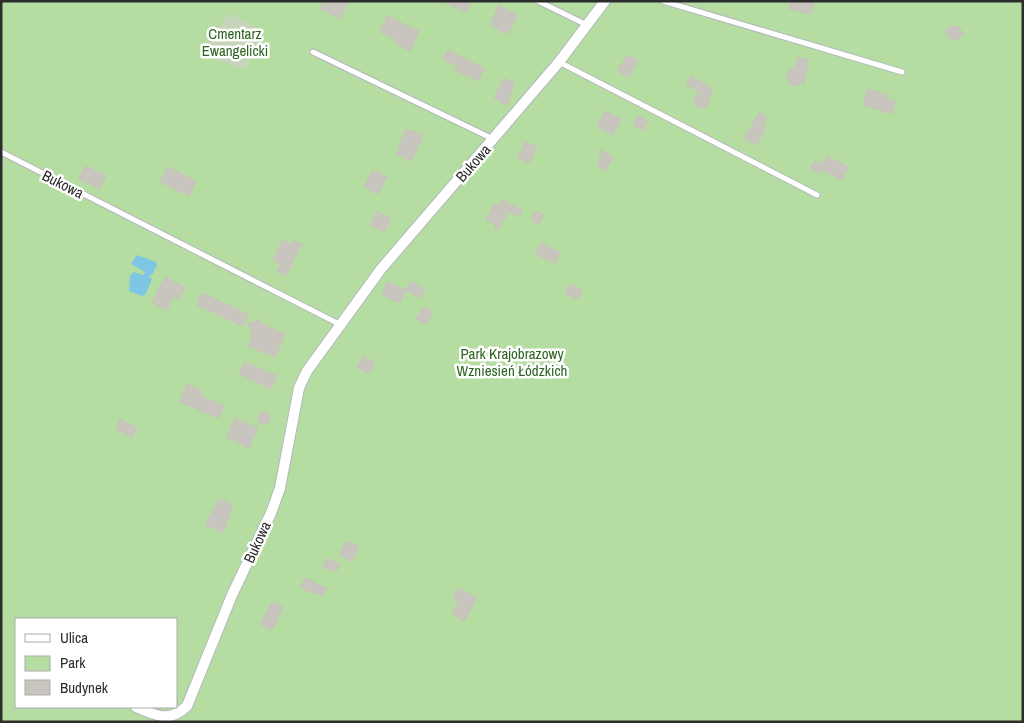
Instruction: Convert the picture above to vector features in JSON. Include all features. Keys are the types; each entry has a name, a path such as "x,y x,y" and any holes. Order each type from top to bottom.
{"street":[{"name":"Bukowa","path":"138,708 162,718 172,719 179,715 187,706 232,595 271,513 280,488 302,380 339,324 381,269 560,62 606,1"}],"lane":[{"path":"538,1 587,25"},
{"path":"663,1 902,72"},
{"path":"313,52 494,139"},
{"path":"560,62 817,195"},
{"name":"Bukowa","path":"1,152 339,324"}],"green space":[{"name":"Park Krajobrazowy Wzniesień Łódzkich","path":"1,1 1023,1 1023,722 1,722"},
{"name":"Cmentarz Ewangelicki","path":"227,13 264,31 245,70 203,55"}],"water":[{"path":"137,255 156,262 157,265 149,277 152,279 146,294 142,296 129,291 130,276 134,272 144,275 145,272 131,264"}],"building":[{"path":"324,1 348,1 340,18 320,9"},
{"path":"443,1 472,1 466,13"},
{"path":"791,1 815,1 811,14 789,9"},
{"path":"499,5 518,15 508,34 490,25"},
{"path":"387,16 419,31 410,51 395,44 397,40 380,32"},
{"path":"953,26 959,27 964,35 956,40 950,39 945,31"},
{"path":"448,50 484,68 478,81 455,70 457,66 443,59"},
{"path":"627,55 638,61 629,77 618,71"},
{"path":"798,57 808,60 804,84 799,82 798,86 789,84 790,80 786,79 790,68 794,69"},
{"path":"691,76 713,89 705,108 698,107 694,102 699,91 686,85"},
{"path":"504,78 515,83 507,105 494,98"},
{"path":"868,89 888,95 887,99 896,101 892,114 863,105"},
{"path":"605,111 621,119 613,135 597,127"},
{"path":"759,112 767,117 763,126 766,127 757,145 744,139"},
{"path":"638,116 648,121 643,130 633,124"},
{"path":"406,129 423,135 412,161 396,154"},
{"path":"525,142 537,147 529,163 518,158"},
{"path":"601,149 613,157 606,170 598,166"},
{"path":"827,156 849,167 842,180 821,170 819,173 810,169 815,160 823,164"},
{"path":"85,166 106,176 100,189 79,179"},
{"path":"167,167 196,181 189,196 160,182"},
{"path":"373,170 387,177 378,194 364,187"},
{"path":"502,200 522,210 519,216 509,212 497,231 494,224 486,220 494,203 499,206"},
{"path":"377,211 391,218 384,232 370,225"},
{"path":"535,211 544,215 539,224 531,220"},
{"path":"282,240 291,245 293,240 302,244 286,276 277,271 281,265 273,260"},
{"path":"541,243 560,252 555,263 535,254"},
{"path":"165,277 185,287 179,299 173,296 167,310 152,303"},
{"path":"411,281 425,289 420,298 406,290"},
{"path":"387,282 406,290 400,303 382,295"},
{"path":"569,284 582,290 577,299 565,293"},
{"path":"202,293 248,314 243,326 197,305"},
{"path":"423,307 433,312 427,324 416,319"},
{"path":"260,319 262,324 285,334 275,357 248,346 253,335 248,324"},
{"path":"363,356 375,362 369,374 357,368"},
{"path":"245,362 277,376 271,389 239,374"},
{"path":"187,384 202,391 200,396 224,406 219,418 179,402"},
{"path":"261,411 271,416 267,425 257,421"},
{"path":"235,418 258,428 249,448 226,437"},
{"path":"120,419 137,428 132,437 116,429"},
{"path":"219,499 233,505 223,533 205,524"},
{"path":"346,541 359,546 352,561 339,555"},
{"path":"327,558 340,564 336,572 323,567"},
{"path":"305,578 327,588 323,596 300,588"},
{"path":"458,588 477,598 464,621 452,614 459,601 453,598"},
{"path":"272,602 283,607 272,630 260,624"}]}
